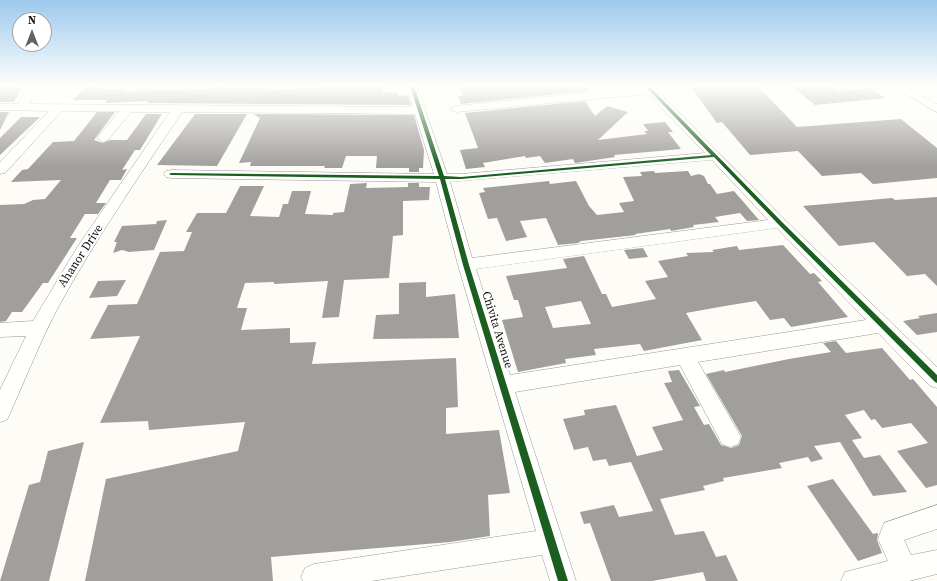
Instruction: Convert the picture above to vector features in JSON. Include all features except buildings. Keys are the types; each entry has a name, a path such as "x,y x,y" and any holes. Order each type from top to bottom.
{"street":[{"path":"0,170 54,113"},
{"path":"103,138 124,113"},
{"name":"Ahanor Drive","path":"0,413 38,328 54,298 83,251 175,113"},
{"name":"Chivita Avenue","path":"422,113 442,178 466,265 563,581"},
{"path":"673,113 780,224 937,380"},
{"path":"170,174 442,178 494,176 714,156"},
{"path":"466,265 780,224"},
{"path":"503,385 882,325"},
{"path":"0,330 38,328"},
{"path":"684,357 730,437"},
{"path":"905,570 890,539 893,532 937,517"},
{"path":"314,577 551,541"},
{"path":"854,581 937,562"}],"cycle path":[{"path":"421,113 442,178 466,265 563,581"},
{"path":"673,113 780,223 937,380"},
{"path":"171,174 461,178 714,156"}]}
